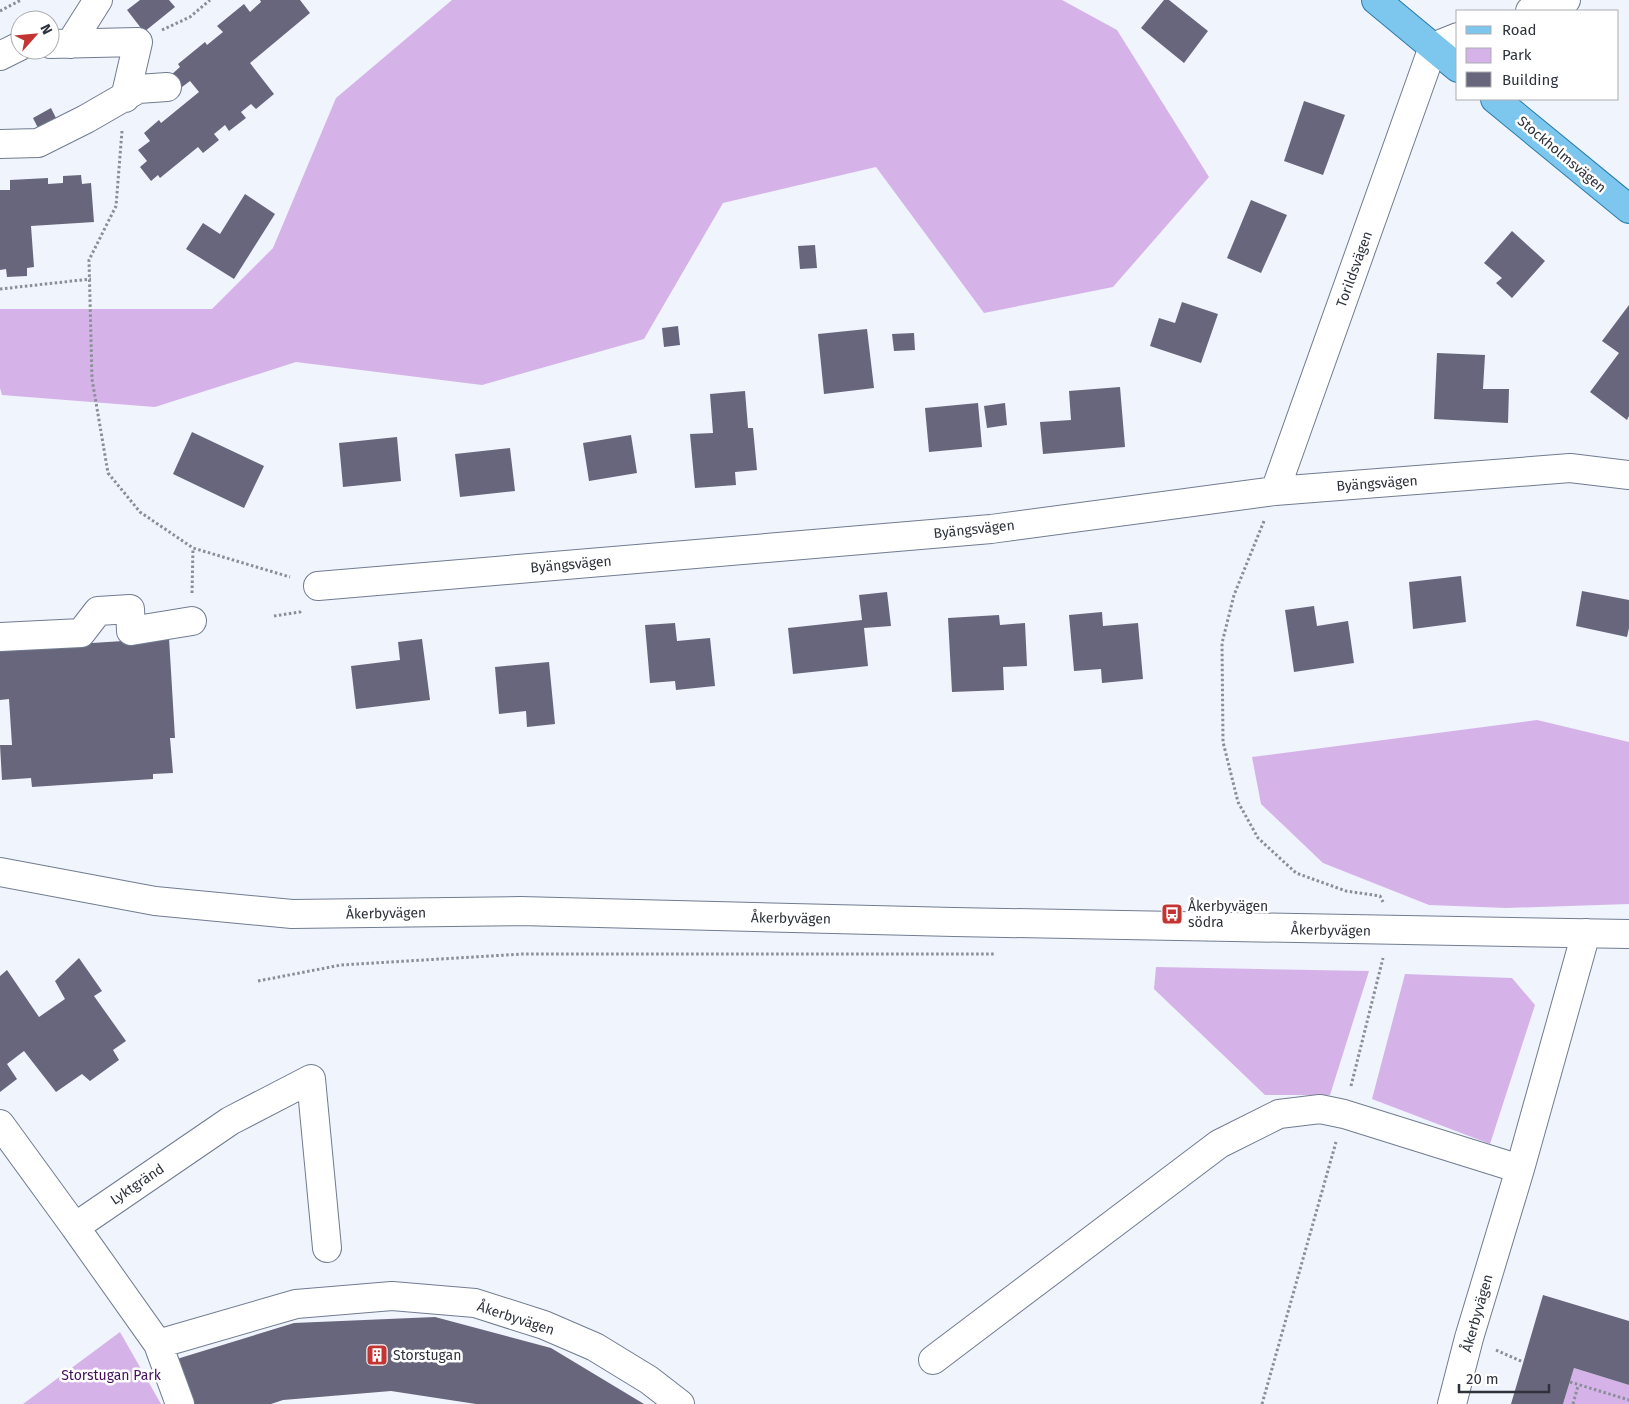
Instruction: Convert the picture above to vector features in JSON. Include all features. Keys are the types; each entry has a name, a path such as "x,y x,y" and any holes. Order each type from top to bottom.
{"main road":[{"path":"1376,0 1398,10 1433,47 1456,66"},
{"name":"Stockholmsvägen","path":"1496,100 1629,209"}],"street":[{"path":"60,44 98,0"},
{"path":"1533,10 1566,0"},
{"path":"1433,47 1456,38"},
{"path":"60,44 138,42 125,98"},
{"name":"Torildsvägen","path":"1275,490 1433,47"},
{"path":"0,144 38,143 125,98 138,89 168,87"},
{"name":"Byängsvägen","path":"318,586 991,528 1275,490 1570,468 1629,475"},
{"path":"0,637 81,633 98,611 130,609 131,631 192,621"},
{"name":"Åkerbyvägen","path":"0,872 154,901 292,914 520,911 954,922 1629,934"},
{"name":"Åkerbyvägen","path":"1452,1404 1469,1338 1520,1169 1586,933"},
{"name":"Lyktgränd","path":"75,1227 230,1121 310,1079 327,1248"},
{"path":"933,1360 1219,1144 1279,1114 1320,1109 1344,1114 1520,1169"},
{"path":"0,1124 158,1344 180,1404"},
{"name":"Åkerbyvägen","path":"158,1344 296,1304 392,1296 475,1303 544,1325 595,1347 649,1380 680,1404"}],"path":[{"path":"0,11 21,0"},
{"path":"138,42 190,17 210,0"},
{"path":"125,98 116,206 89,260 91,279 92,379 108,473 140,512 193,548 318,586"},
{"path":"0,289 91,279"},
{"path":"1262,1404 1344,1114 1390,931 1387,910 1380,896 1346,891 1296,873 1258,838 1238,802 1223,742 1222,643 1234,595 1275,490"},
{"path":"192,621 193,548"},
{"path":"258,981 341,965 523,954 998,954"},
{"path":"1570,1382 1629,1400"},
{"path":"1573,1404 1578,1386"}],"green space":[{"path":"452,0 1062,0 1117,30 1209,177 1113,287 984,313 876,167 723,203 644,339 482,385 296,362 155,407 2,395 0,388 0,309 212,309 273,248 336,98"},
{"path":"1537,720 1629,742 1629,904 1506,908 1429,905 1323,863 1261,804 1252,757"},
{"path":"1156,967 1369,971 1330,1095 1265,1095 1154,989"},
{"path":"1405,974 1512,978 1535,1005 1490,1144 1372,1099"},
{"name":"Storstugan Park","path":"120,1332 161,1404 23,1404"},
{"path":"1574,1368 1629,1385 1629,1404 1563,1404"}],"building":[{"path":"140,0 169,0 175,7 144,32 127,10"},
{"path":"260,0 300,0 310,13 250,63 274,94 256,109 251,104 241,112 246,118 229,131 225,125 214,134 219,140 203,153 198,147 160,178 158,175 151,181 140,167 147,161 138,150 150,141 144,133 159,120 161,123 199,92 190,81 182,87 171,75 180,67 178,64 205,42 207,45 223,32 217,26 244,4 250,12 261,2"},
{"path":"1164,0 1169,0 1208,31 1184,63 1141,28"},
{"path":"1304,101 1345,115 1323,175 1284,161"},
{"path":"51,108 58,122 40,132 33,118"},
{"path":"81,175 82,184 91,183 94,222 31,226 34,267 27,268 27,276 7,277 6,269 0,270 0,190 10,190 10,180 48,178 48,184 63,183 63,176"},
{"path":"245,194 275,214 234,279 186,249 203,223 220,234"},
{"path":"1251,200 1287,215 1261,273 1227,258"},
{"path":"1512,231 1545,261 1512,298 1496,283 1502,278 1484,263"},
{"path":"815,245 817,268 800,269 798,246"},
{"path":"1182,302 1218,314 1201,363 1150,346 1159,318 1175,323"},
{"path":"1629,305 1629,416 1627,420 1590,392 1619,353 1602,341"},
{"path":"678,326 680,345 664,347 662,328"},
{"path":"867,329 874,388 824,394 818,334"},
{"path":"914,333 915,350 894,351 892,334"},
{"path":"1437,353 1485,355 1483,389 1509,389 1508,423 1434,419"},
{"path":"1120,387 1125,447 1043,454 1040,422 1071,420 1069,391"},
{"path":"745,391 748,428 753,428 757,470 735,472 736,485 695,488 690,434 713,433 710,394"},
{"path":"978,403 982,447 929,452 925,408"},
{"path":"1005,403 1007,425 987,428 984,406"},
{"path":"192,432 264,466 244,508 173,474"},
{"path":"631,435 637,473 589,481 583,443"},
{"path":"397,437 401,481 343,487 339,443"},
{"path":"510,448 515,491 460,497 455,454"},
{"path":"1461,576 1466,622 1413,629 1409,582"},
{"path":"1582,591 1629,600 1629,628 1627,637 1576,626"},
{"path":"887,592 891,626 864,628 868,666 793,674 788,628 862,620 859,595"},
{"path":"1314,606 1317,626 1348,621 1354,663 1294,672 1285,610"},
{"path":"1102,612 1103,626 1138,623 1143,679 1102,683 1101,669 1074,671 1069,615"},
{"path":"999,615 1000,625 1025,623 1027,666 1003,667 1004,690 952,692 948,618"},
{"path":"675,623 677,641 710,638 715,686 676,690 675,681 650,683 645,625"},
{"path":"169,638 175,738 170,738 173,773 153,774 153,779 32,787 31,778 2,780 0,745 12,745 9,699 0,700 0,649"},
{"path":"422,639 430,700 356,709 351,666 400,660 398,642"},
{"path":"549,662 555,724 527,727 526,711 499,714 495,667"},
{"path":"79,958 102,991 94,996 126,1041 113,1050 119,1060 90,1081 82,1074 56,1092 24,1051 7,1064 17,1079 0,1092 0,976 7,970 39,1017 65,999 55,981"},
{"path":"1543,1295 1629,1321 1629,1385 1574,1368 1563,1404 1511,1404"},
{"name":"Storstugan","path":"435,1317 551,1348 644,1404 476,1404 391,1391 283,1400 271,1404 182,1404 167,1362 294,1323"}],"place":[{"name":"Åkerbyvägen södra","path":"1172,914"},
{"name":"Storstugan","path":"377,1355"}]}
